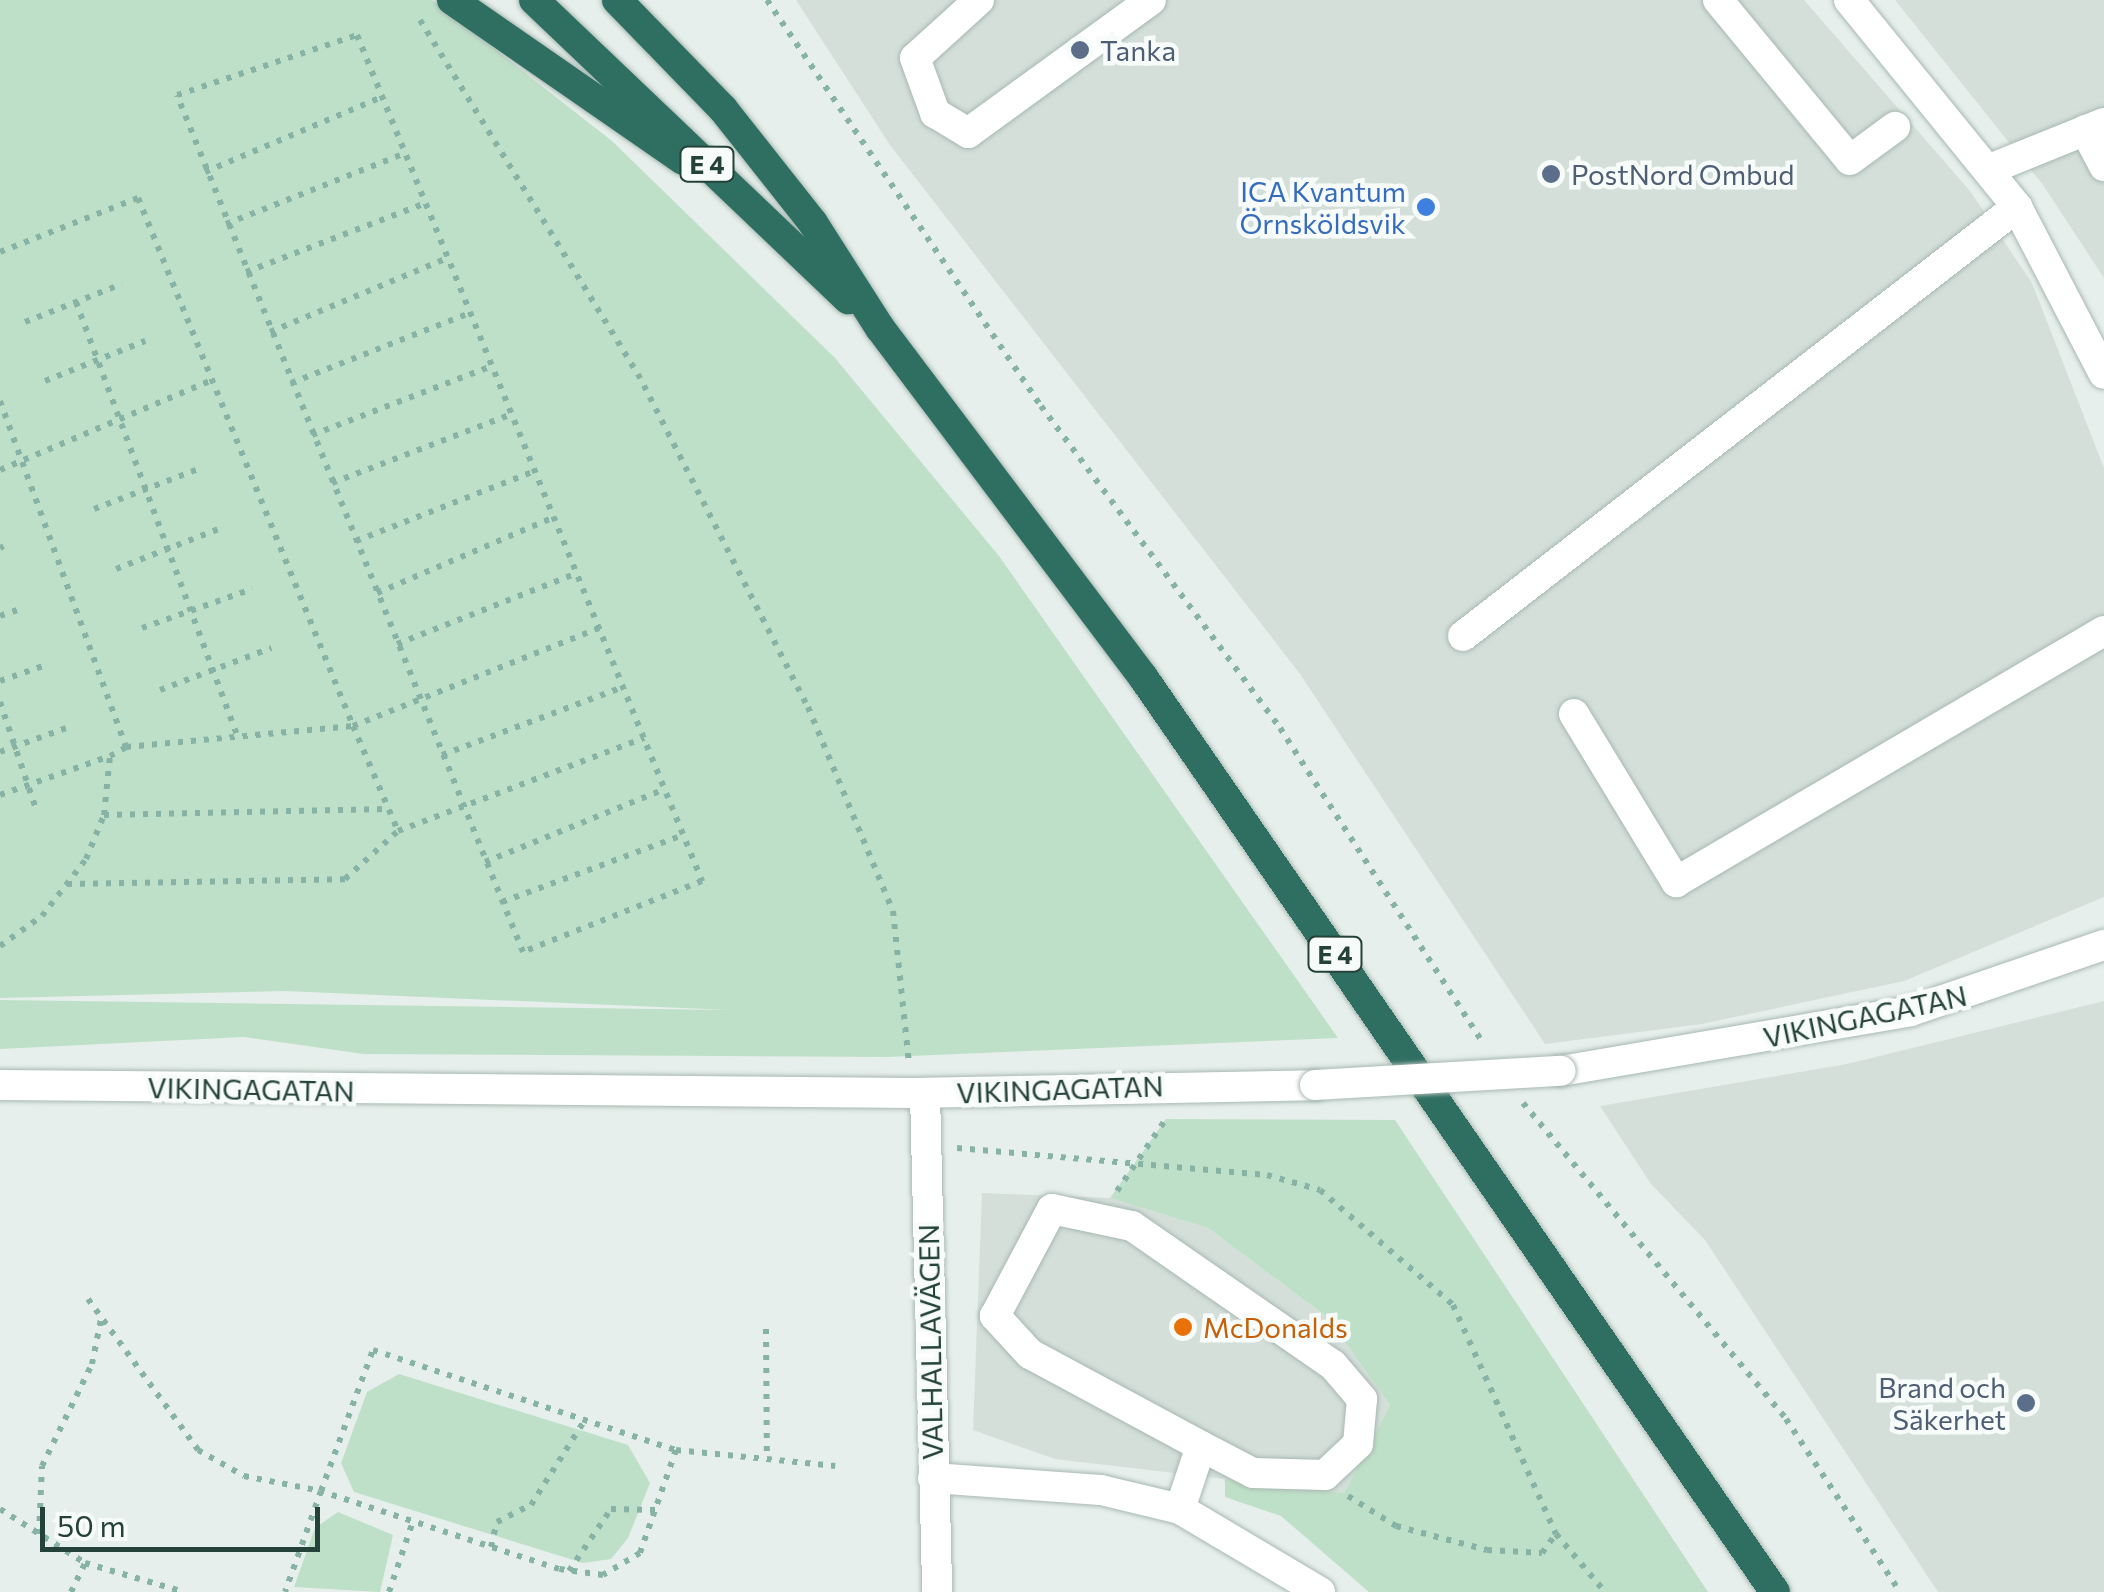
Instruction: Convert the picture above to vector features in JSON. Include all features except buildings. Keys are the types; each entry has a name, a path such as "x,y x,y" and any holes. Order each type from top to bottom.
{"highway":[{"path":"452,0 578,79 744,204"},
{"name":"E 4","path":"534,0 744,204 880,328"},
{"name":"E 4","path":"617,0 734,124 880,328 1144,677 1775,1592"}],"street":[{"path":"979,0 915,58 936,113 968,132 1151,0"},
{"path":"1718,0 1850,160 1895,128"},
{"path":"1849,0 2017,207 2104,374"},
{"path":"1990,169 2095,126 2104,166"},
{"path":"1463,636 2017,207"},
{"path":"1574,714 1676,882 2104,630"},
{"name":"VIKINGAGATAN","path":"0,1085 918,1093 1315,1086 1560,1071 1911,1011 2104,945"},
{"name":"VALHALLAVÄGEN","path":"918,1093 926,1145 937,1592"},
{"path":"1052,1209 1096,1214 1132,1226 1333,1365 1362,1399 1358,1444 1325,1475 1253,1473 1030,1354 995,1316 1052,1209"},
{"path":"1180,1509 1201,1446"},
{"path":"933,1478 1066,1486 1180,1509 1320,1592"}],"path":[{"path":"767,0 1041,406 1280,728 1494,1060"},
{"path":"420,20 638,374 808,708 893,911 918,1093"},
{"path":"357,35 405,153 702,881 523,952 205,172 178,96 357,35"},
{"path":"205,172 382,97"},
{"path":"226,224 405,153"},
{"path":"0,252 138,198 398,831"},
{"path":"246,272 426,204"},
{"path":"270,332 448,258"},
{"path":"25,322 122,284"},
{"path":"76,302 237,736"},
{"path":"291,383 470,313"},
{"path":"46,381 145,341"},
{"path":"312,435 492,366"},
{"path":"0,470 212,380"},
{"path":"0,400 126,747"},
{"path":"332,483 512,414"},
{"path":"94,509 198,469"},
{"path":"356,541 535,471"},
{"path":"377,593 554,517"},
{"path":"116,570 224,526"},
{"path":"397,644 577,573"},
{"path":"142,628 252,589"},
{"path":"0,616 23,608"},
{"path":"0,795 126,747 353,726 599,628"},
{"path":"160,690 271,648"},
{"path":"0,681 46,665"},
{"path":"442,755 623,686"},
{"path":"0,702 36,809"},
{"path":"0,752 69,727"},
{"path":"66,884 345,879 398,831 465,810 644,738"},
{"path":"0,946 66,884 104,815 110,756"},
{"path":"486,862 665,789"},
{"path":"104,815 389,809"},
{"path":"502,902 683,835"},
{"path":"1096,1214 1142,1163 1180,1086"},
{"path":"1516,1093 1786,1419 1900,1592"},
{"path":"926,1145 1267,1175 1320,1190 1368,1224 1453,1305 1556,1534 1605,1592"},
{"path":"88,1299 198,1450 244,1476 321,1491 569,1571 602,1575 640,1553 676,1450"},
{"path":"39,1534 42,1466 92,1364 102,1317"},
{"path":"766,1329 767,1460"},
{"path":"284,1592 372,1350 676,1450 835,1466"},
{"path":"491,1547 497,1522 531,1505 585,1420"},
{"path":"1325,1475 1396,1526 1487,1550 1542,1552 1556,1534"},
{"path":"0,1509 85,1562 184,1592"},
{"path":"569,1571 611,1509 656,1510"},
{"path":"389,1592 413,1521"},
{"path":"71,1592 85,1562"}],"shaded area":[{"path":"796,0 1804,0 1970,191 2032,283 2104,468 2104,897 1904,981 1702,1024 1545,1044 1300,674 890,145"},
{"path":"1895,0 2104,0 2104,278 2043,185"},
{"path":"2104,1001 2104,1592 1938,1592 1705,1240 1651,1184 1600,1106 1847,1064"},
{"path":"982,1193 1110,1198 1208,1228 1327,1317 1390,1405 1344,1493 1055,1459 973,1430"}],"green space":[{"path":"0,0 432,0 612,141 835,358 999,556 1338,1038 887,1057 364,1054 244,1037 0,1049 0,1000 729,1010 285,991 0,998"},
{"path":"1166,1119 1395,1120 1708,1592 1369,1592 1281,1516 1225,1497 1225,1479 1344,1493 1390,1405 1327,1317 1208,1228 1110,1198"},
{"path":"399,1374 628,1445 650,1483 628,1538 611,1559 583,1563 354,1492 341,1463 367,1392"},
{"path":"338,1512 393,1535 380,1592 294,1587 315,1528"}],"place":[{"name":"Tanka","path":"1080,50"},
{"name":"PostNord Ombud","path":"1551,174"},
{"name":"ICA Kvantum Örnsköldsvik","path":"1426,207"},
{"name":"McDonalds","path":"1183,1327"},
{"name":"Brand och Säkerhet","path":"2026,1403"}]}
